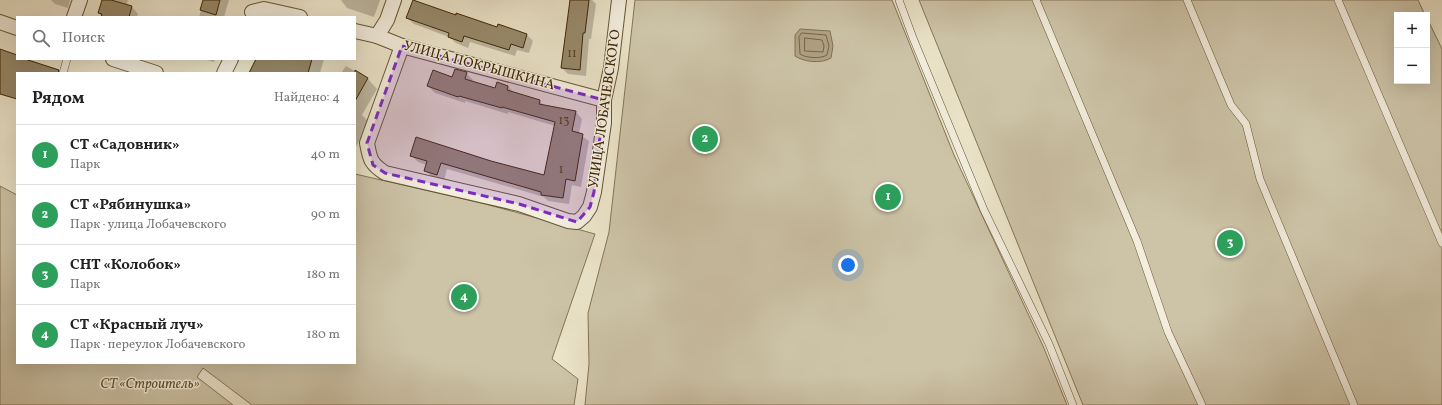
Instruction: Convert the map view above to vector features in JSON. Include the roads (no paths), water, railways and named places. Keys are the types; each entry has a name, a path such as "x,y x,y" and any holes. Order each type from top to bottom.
{"street":[{"path":"74,16 80,0"},
{"path":"377,36 387,20 394,0"},
{"name":"УЛИЦА ЛОБАЧЕВСКОГО","path":"402,46 367,143 369,156 373,165 385,173 519,204 568,221 577,222 584,216 590,207 594,192 604,123 604,100 611,68 619,0"},
{"path":"250,10 264,9 296,16"},
{"path":"0,22 16,28"},
{"name":"УЛИЦА ПОКРЫШКИНА","path":"356,31 377,36 402,46 604,100"},
{"path":"116,60 153,72"},
{"path":"224,72 230,60"}],"lane":[{"path":"899,0 984,210 1049,344 1073,405"},
{"path":"1036,0 1137,241 1168,332 1202,405"},
{"path":"1187,0 1231,105 1246,124 1260,179 1354,405"},
{"path":"1338,0 1442,243"},
{"path":"63,72 67,60"}],"water":[{"path":"800,29 830,31 833,46 831,58 813,62 803,60 795,56 795,35"}],"place":[{"name":"СТ «Рябинушка»","path":"705,139"},
{"name":"СТ «Садовник»","path":"888,197"},
{"name":"СНТ «Колобок»","path":"1230,243"},
{"name":"СТ «Красный луч»","path":"464,297"}],"park label":[{"name":"СТ «Строитель»","path":"150,384"}]}
